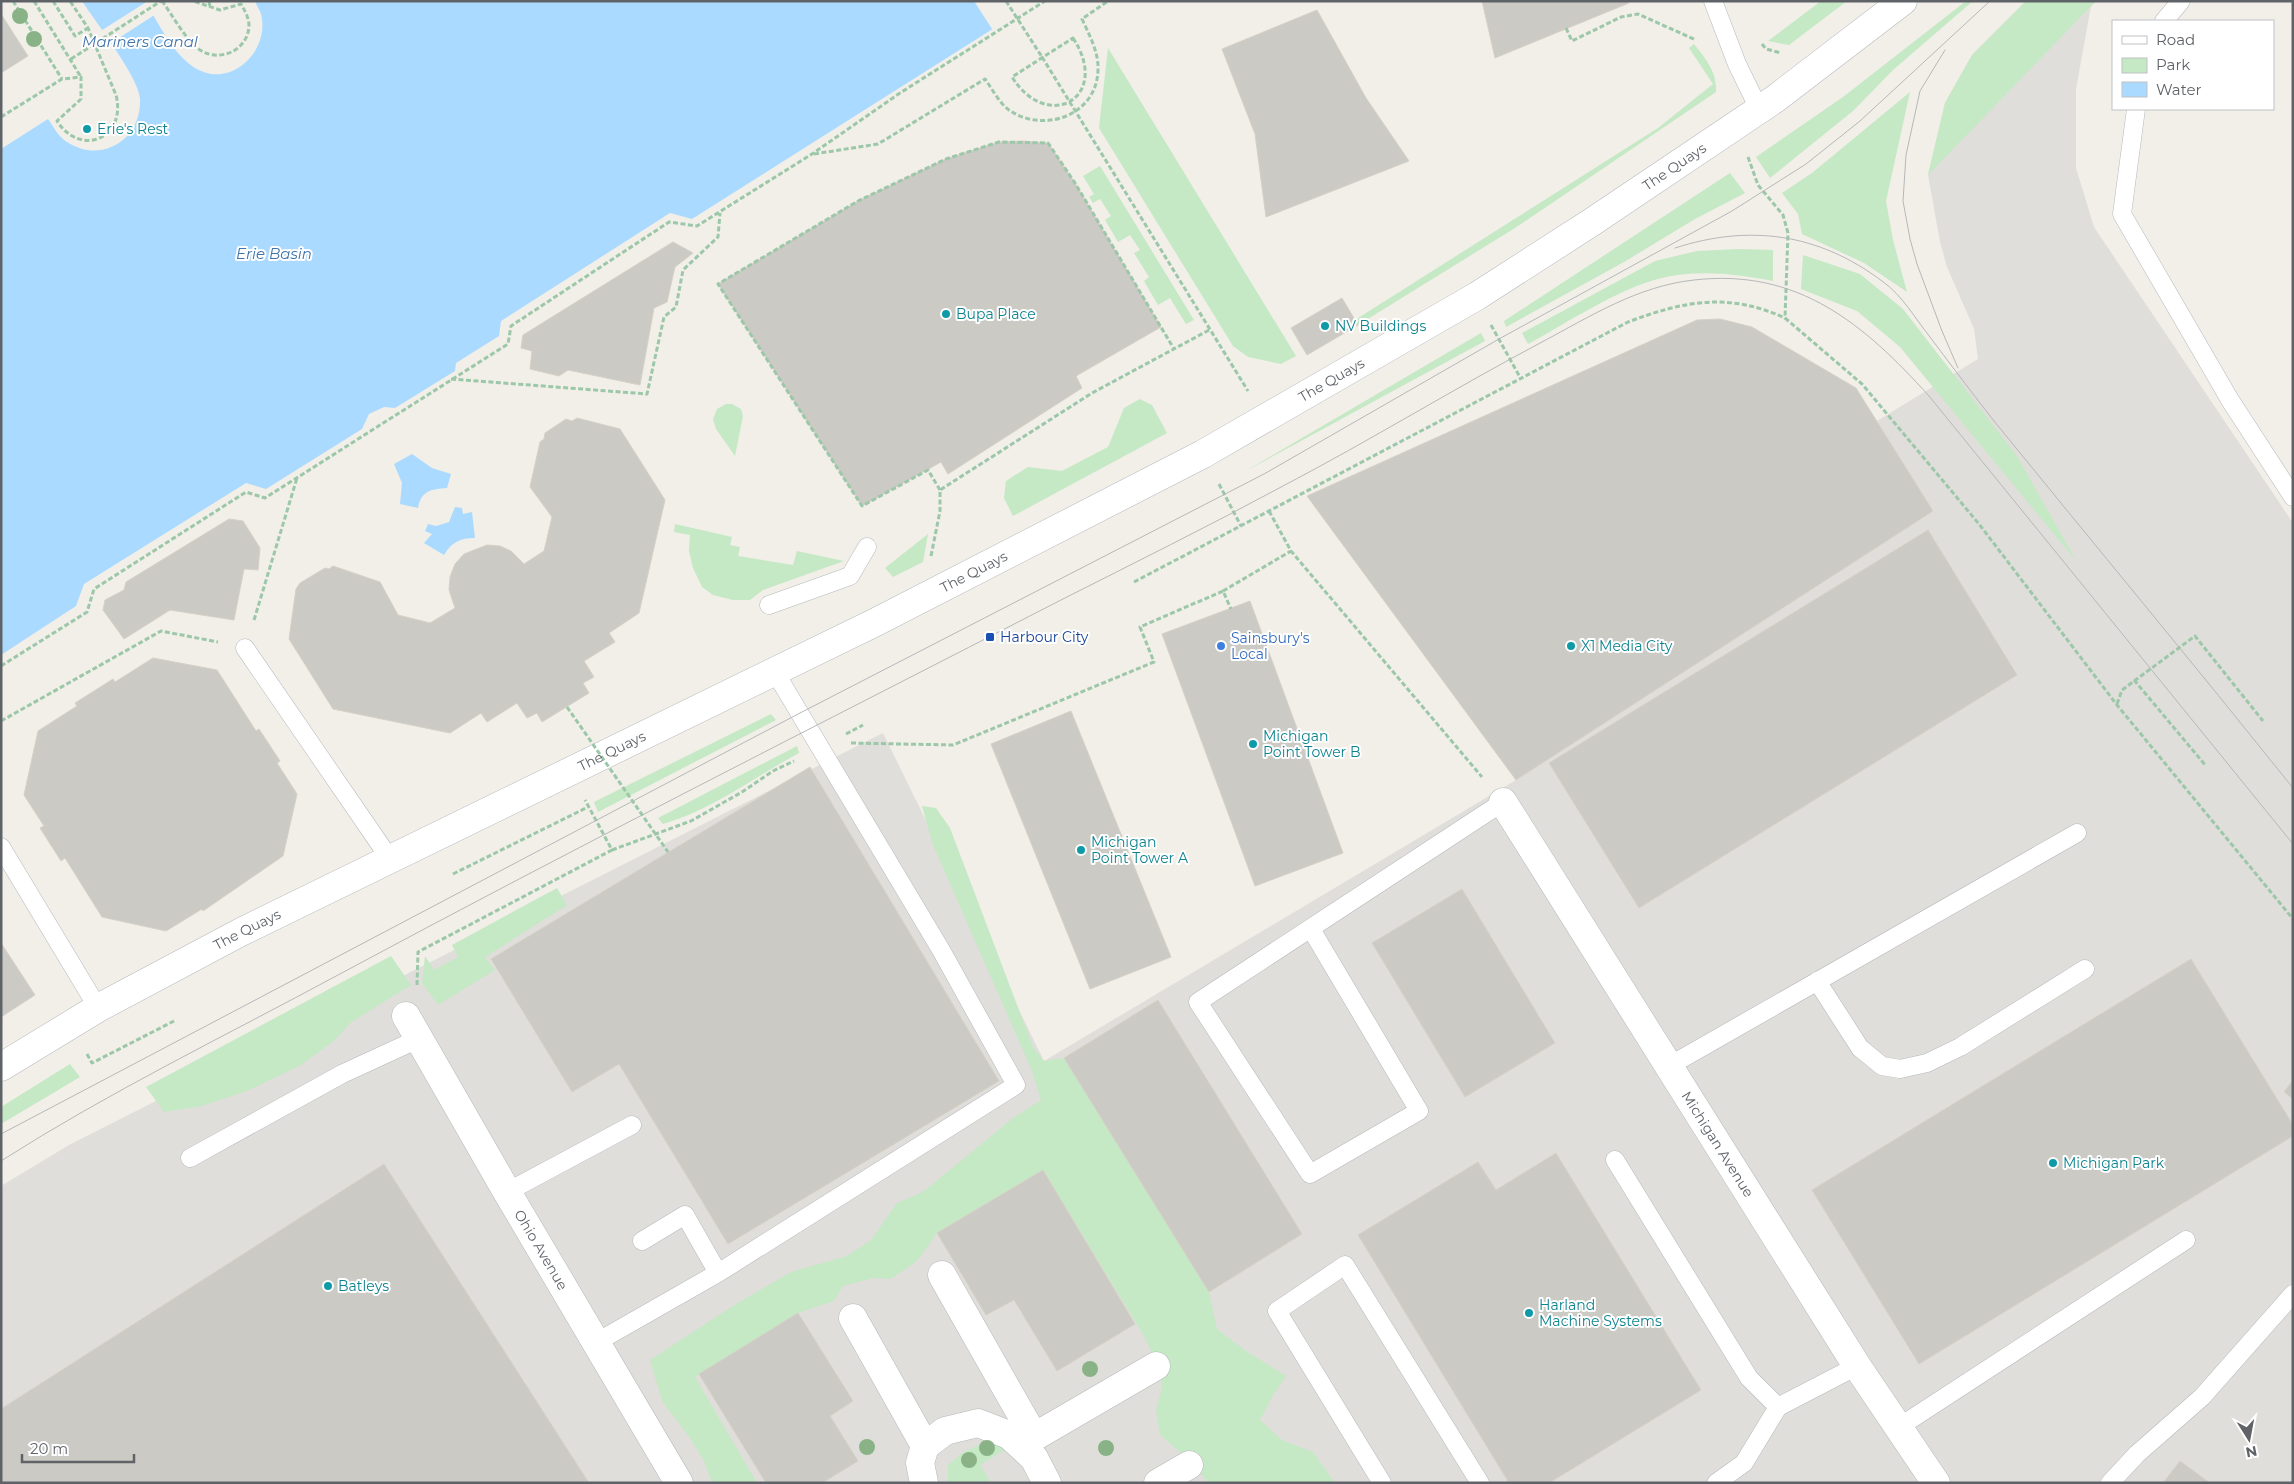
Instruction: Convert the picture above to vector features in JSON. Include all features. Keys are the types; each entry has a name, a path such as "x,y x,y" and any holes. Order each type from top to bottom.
{"street":[{"name":"The Quays","path":"1,1067 98,1008 241,932 776,672 998,561 1203,454 1477,296 1760,109 1902,1"},
{"name":"Michigan Avenue","path":"1503,802 1857,1366 1936,1483"},
{"name":"Ohio Avenue","path":"412,1028 679,1483"},
{"path":"942,1275 1029,1443 1034,1458 1047,1483"},
{"path":"852,1318 925,1446"},
{"path":"1029,1443 1156,1366"},
{"path":"924,1483 920,1463 925,1446 945,1431 978,1423 1029,1443"},
{"path":"1158,1483 1189,1465"}],"lane":[{"path":"1713,1 1737,64 1760,109"},
{"path":"2165,20 2181,1"},
{"path":"2136,110 2122,214 2230,400 2293,497"},
{"path":"769,605 850,576 867,547"},
{"path":"245,648 390,859"},
{"path":"597,1342 718,1272 1016,1085 941,950 776,672"},
{"path":"1311,929 1419,1111 1310,1174 1198,1002 1503,802"},
{"path":"1669,1066 2077,833"},
{"path":"1,847 98,1008"},
{"path":"1817,982 1860,1048 1882,1066 1900,1068 1926,1063 1960,1047 2085,968"},
{"path":"190,1158 342,1074 412,1028"},
{"path":"507,1192 632,1125"},
{"path":"1616,1160 1748,1378 1778,1408"},
{"path":"642,1241 685,1215 718,1272"},
{"path":"1899,1427 2186,1240"},
{"path":"1382,1483 1276,1311 1345,1265 1480,1483"},
{"path":"2110,1483 2137,1454 2202,1397 2293,1294"},
{"path":"1716,1483 1744,1463 1778,1408 1857,1366"}],"path":[{"path":"13,1 62,79"},
{"path":"34,1 81,77 81,99 57,121 63,131 72,138 94,140 104,136 112,128 118,117 119,106 88,28 70,1"},
{"path":"53,1 76,36 88,28"},
{"path":"71,59 162,1 200,50 210,54 232,53 246,37 249,26 247,16 241,4 220,10 192,1"},
{"path":"209,1 210,7"},
{"path":"1006,1 1078,112 1266,418"},
{"path":"1,666 87,612 94,589 246,492 265,498 508,344 511,326 669,222 697,226 812,154 900,93 1045,1"},
{"path":"812,154 878,144 985,79 1000,102 1012,112 1030,119 1051,120 1078,112 1094,90 1098,69 1094,45 1082,19 1108,1"},
{"path":"1566,28 1572,41 1622,17 1638,14 1698,41"},
{"path":"1073,38 1080,49 1085,75 1082,91 1071,103 1055,106 1040,103 1018,88 1012,77 1042,57 1073,38"},
{"path":"1,116 62,79 81,77"},
{"path":"1730,129 1746,150 1758,185 1783,215 1788,238 1785,318"},
{"path":"930,565 940,512 940,490 928,470 862,506 718,284 850,206 946,159 999,142 1048,142 1174,349"},
{"path":"451,379 647,394 664,317 676,307 683,270 718,238 720,212"},
{"path":"1134,582 1628,322 1683,304 1714,301 1742,303 1766,309 1785,318 1862,384 1979,524 2117,705 2293,919"},
{"path":"940,490 1092,394 1211,329"},
{"path":"1215,477 1241,526"},
{"path":"1,721 161,631 245,648 297,478"},
{"path":"1269,511 1291,551 1503,802"},
{"path":"839,730 848,743 953,745 1154,662 1140,627 1223,592 1291,551"},
{"path":"1223,592 1230,609"},
{"path":"2117,705 2122,690 2195,636 2263,720"},
{"path":"2134,680 2206,766"},
{"path":"567,707 668,852"},
{"path":"412,1028 417,985 418,952 612,850 691,821 742,792 773,771 863,726"},
{"path":"453,874 588,807 612,850"},
{"path":"69,1025 92,1063 176,1020"}],"shaded area":[{"path":"2026,1 2096,1 2091,6 2076,89 2076,168 2094,227 2293,523 2293,1483 1,1483 1,1186 69,1145 883,733 1044,1061 1516,780 1932,511 1877,421 1978,359 1974,329 1947,267 1940,242 1928,175 1945,103 1972,55"}],"green space":[{"path":"1821,1 1847,1 1789,45 1768,41"},
{"path":"1966,1 1973,1 1893,70 1853,111 1770,178 1756,157 1843,97"},
{"path":"2026,1 2096,1 1928,175 1945,103 1972,55"},
{"path":"1694,44 1713,72 1716,92 1515,228 1358,325 1355,320 1658,128 1713,84 1689,48"},
{"path":"1108,48 1296,356 1281,364 1248,357 1233,346 1099,128"},
{"path":"1910,92 1886,201 1893,240 1907,292 1864,263 1802,234 1798,214 1782,193 1812,173"},
{"path":"1100,166 1194,320 1186,324 1170,298 1158,305 1144,281 1149,277 1134,253 1140,250 1130,235 1118,242 1105,220 1111,216 1100,199 1093,203 1089,197 1094,194 1083,176"},
{"path":"1730,173 1745,193 1695,219 1624,262 1506,327 1504,321"},
{"path":"1773,250 1773,281 1744,276 1701,273 1672,276 1625,291 1528,344 1522,333 1655,261 1697,251"},
{"path":"1803,255 1860,274 1903,309 2017,456 2077,562 1900,347 1857,311 1801,289"},
{"path":"1481,333 1485,341 1244,472"},
{"path":"1140,399 1152,405 1167,433 1013,516 1004,498 1006,481 1028,467 1062,471 1108,447 1124,408"},
{"path":"726,404 732,404 741,409 743,416 735,456 716,429 713,419 717,409"},
{"path":"675,524 732,537 730,545 740,547 738,556 793,565 797,551 844,561 763,590 750,600 733,600 713,595 702,587 693,568 689,551 690,535 674,532"},
{"path":"928,534 923,562 893,577 885,568"},
{"path":"771,714 776,720 598,812 594,802"},
{"path":"797,746 799,753 716,802 663,824 658,818"},
{"path":"922,806 936,808 950,828 1033,1047 1044,1061 1064,1058 1209,1292 1217,1329 1246,1351 1286,1376 1260,1420 1282,1440 1313,1452 1335,1483 1208,1483 1193,1463 1160,1435 1156,1410 1161,1392 1162,1373 1144,1336 1043,1170 937,1233 917,1261 891,1279 873,1278 843,1286 834,1301 798,1313 695,1377 757,1483 712,1483 704,1461 690,1438 662,1401 650,1360 736,1304 791,1272 847,1256 871,1240 897,1203 923,1192 1013,1118 1041,1100 1032,1071 933,845"},
{"path":"557,888 567,905 485,957 495,970 438,1005 422,983 425,956 434,970 458,957 452,945"},
{"path":"391,956 411,985 350,1023 335,1040 301,1065 247,1091 202,1106 164,1112 146,1087"},
{"path":"70,1064 80,1077 1,1124 1,1107"},
{"path":"981,1444 1000,1445 1006,1449 980,1465 991,1483 948,1483 948,1465 962,1453"}],"water":[{"name":"Erie Basin","path":"82,1 145,1 173,46 187,62 195,68 208,73 221,74 232,71 243,64 252,55 258,44 262,32 262,19 255,1 1037,1 692,219 670,213 501,321 499,336 456,363 455,371 395,408 384,407 369,414 362,429 266,489 246,483 84,584 76,606 1,655 1,149 48,119 59,135 67,142 93,151 106,149 117,144 127,136 134,126 139,113 140,99 133,78"},
{"path":"412,454 432,468 451,474 447,488 436,489 424,494 418,508 400,504 402,483 394,464"},
{"path":"455,507 462,508 463,514 472,512 475,538 457,542 444,555 424,543 432,534 425,531 428,524 436,526 449,522"}],"pier":[{"path":"148,1 156,14 108,45 99,32"},
{"path":"974,1 1040,1 994,32"}],"building":[{"path":"1482,1 1627,1 1629,3 1495,58"},
{"path":"1317,10 1366,98 1409,161 1266,217 1255,134 1222,49"},
{"path":"1,14 28,56 1,73"},
{"name":"Bupa Place","path":"999,142 1048,143 1075,183 1161,327 1076,376 1082,388 948,474 941,462 862,506 718,284 858,201 946,159"},
{"path":"673,242 693,253 675,267 667,302 654,308 640,385 568,370 559,376 530,369 532,351 521,348 523,335"},
{"name":"NV Buildings","path":"1342,298 1358,325 1307,355 1291,328"},
{"name":"X1 Media City","path":"1720,319 1752,327 1856,388 1933,511 1516,780 1307,496 1697,320"},
{"path":"577,418 620,429 665,500 639,613 609,633 615,642 584,661 594,677 583,683 589,693 542,722 537,713 527,718 517,703 487,722 481,713 450,733 333,709 289,639 296,589 300,583 325,568 329,569 333,566 380,582 398,615 430,623 455,608 449,590 450,577 455,564 464,554 487,545 500,546 511,551 524,564 544,551 552,517 530,487 540,442 544,439 545,433 566,419 572,421"},
{"path":"229,519 243,521 260,548 258,570 244,569 234,620 170,610 124,639 103,610 105,600 124,590 126,582"},
{"path":"1928,530 2017,675 1639,908 1549,763"},
{"name":"Michigan Point Tower B","path":"1250,601 1343,853 1255,886 1162,634"},
{"path":"153,658 217,670 256,731 259,729 280,761 277,763 297,794 283,856 203,911 202,909 166,931 102,917 65,858 61,861 40,828 44,826 24,795 38,731 77,706 75,703 113,679 115,682"},
{"name":"Michigan Point Tower A","path":"1071,711 1171,957 1090,989 991,744"},
{"path":"810,767 999,1081 728,1244 619,1064 572,1092 491,959"},
{"path":"1462,889 1555,1043 1465,1097 1372,943"},
{"path":"1,943 35,995 1,1017"},
{"name":"Michigan Park","path":"2191,959 2293,1125 2293,1136 1919,1364 1812,1190"},
{"path":"1158,1000 1302,1234 1209,1292 1064,1058"},
{"path":"2293,1080 2293,1099 2284,1092"},
{"name":"Harland Machine Systems","path":"1556,1153 1701,1390 1549,1483 1509,1483 1358,1235 1478,1162 1496,1190"},
{"name":"Batleys","path":"384,1164 589,1483 1,1483 1,1409"},
{"path":"1043,1170 1135,1324 1057,1371 1014,1300 986,1315 937,1233"},
{"path":"798,1313 853,1401 830,1416 858,1461 822,1483 766,1483 699,1374"},
{"path":"2180,1461 2210,1483 2163,1483"}],"tram line":[{"path":"1,1134 800,713 1264,474 1499,339 1732,211 1806,164 1860,121 1990,1"},
{"path":"1945,50 1920,91 1906,155 1903,201 1917,264 1958,368"},
{"path":"1675,248 1730,236 1782,237 1808,243 1833,252 1858,265 1896,293 1994,421 2293,788"},
{"path":"1,1161 83,1111 427,927 1255,501 1597,313 1634,295 1673,283 1694,280 1731,279 1765,283 1797,292 1826,306 1854,324 1905,370 1929,396 2293,844"}],"place":[{"name":"Erie's Rest","path":"87,129"},
{"name":"Bupa Place","path":"946,314"},
{"name":"NV Buildings","path":"1325,326"},
{"name":"Harbour City","path":"990,637"},
{"name":"Sainsbury's Local","path":"1221,646"},
{"name":"X1 Media City","path":"1571,646"},
{"name":"Michigan Point Tower B","path":"1253,744"},
{"name":"Michigan Point Tower A","path":"1081,850"},
{"name":"Michigan Park","path":"2053,1163"},
{"name":"Batleys","path":"328,1286"},
{"name":"Harland Machine Systems","path":"1529,1313"}],"water label":[{"name":"Mariners Canal","path":"140,42"}]}
